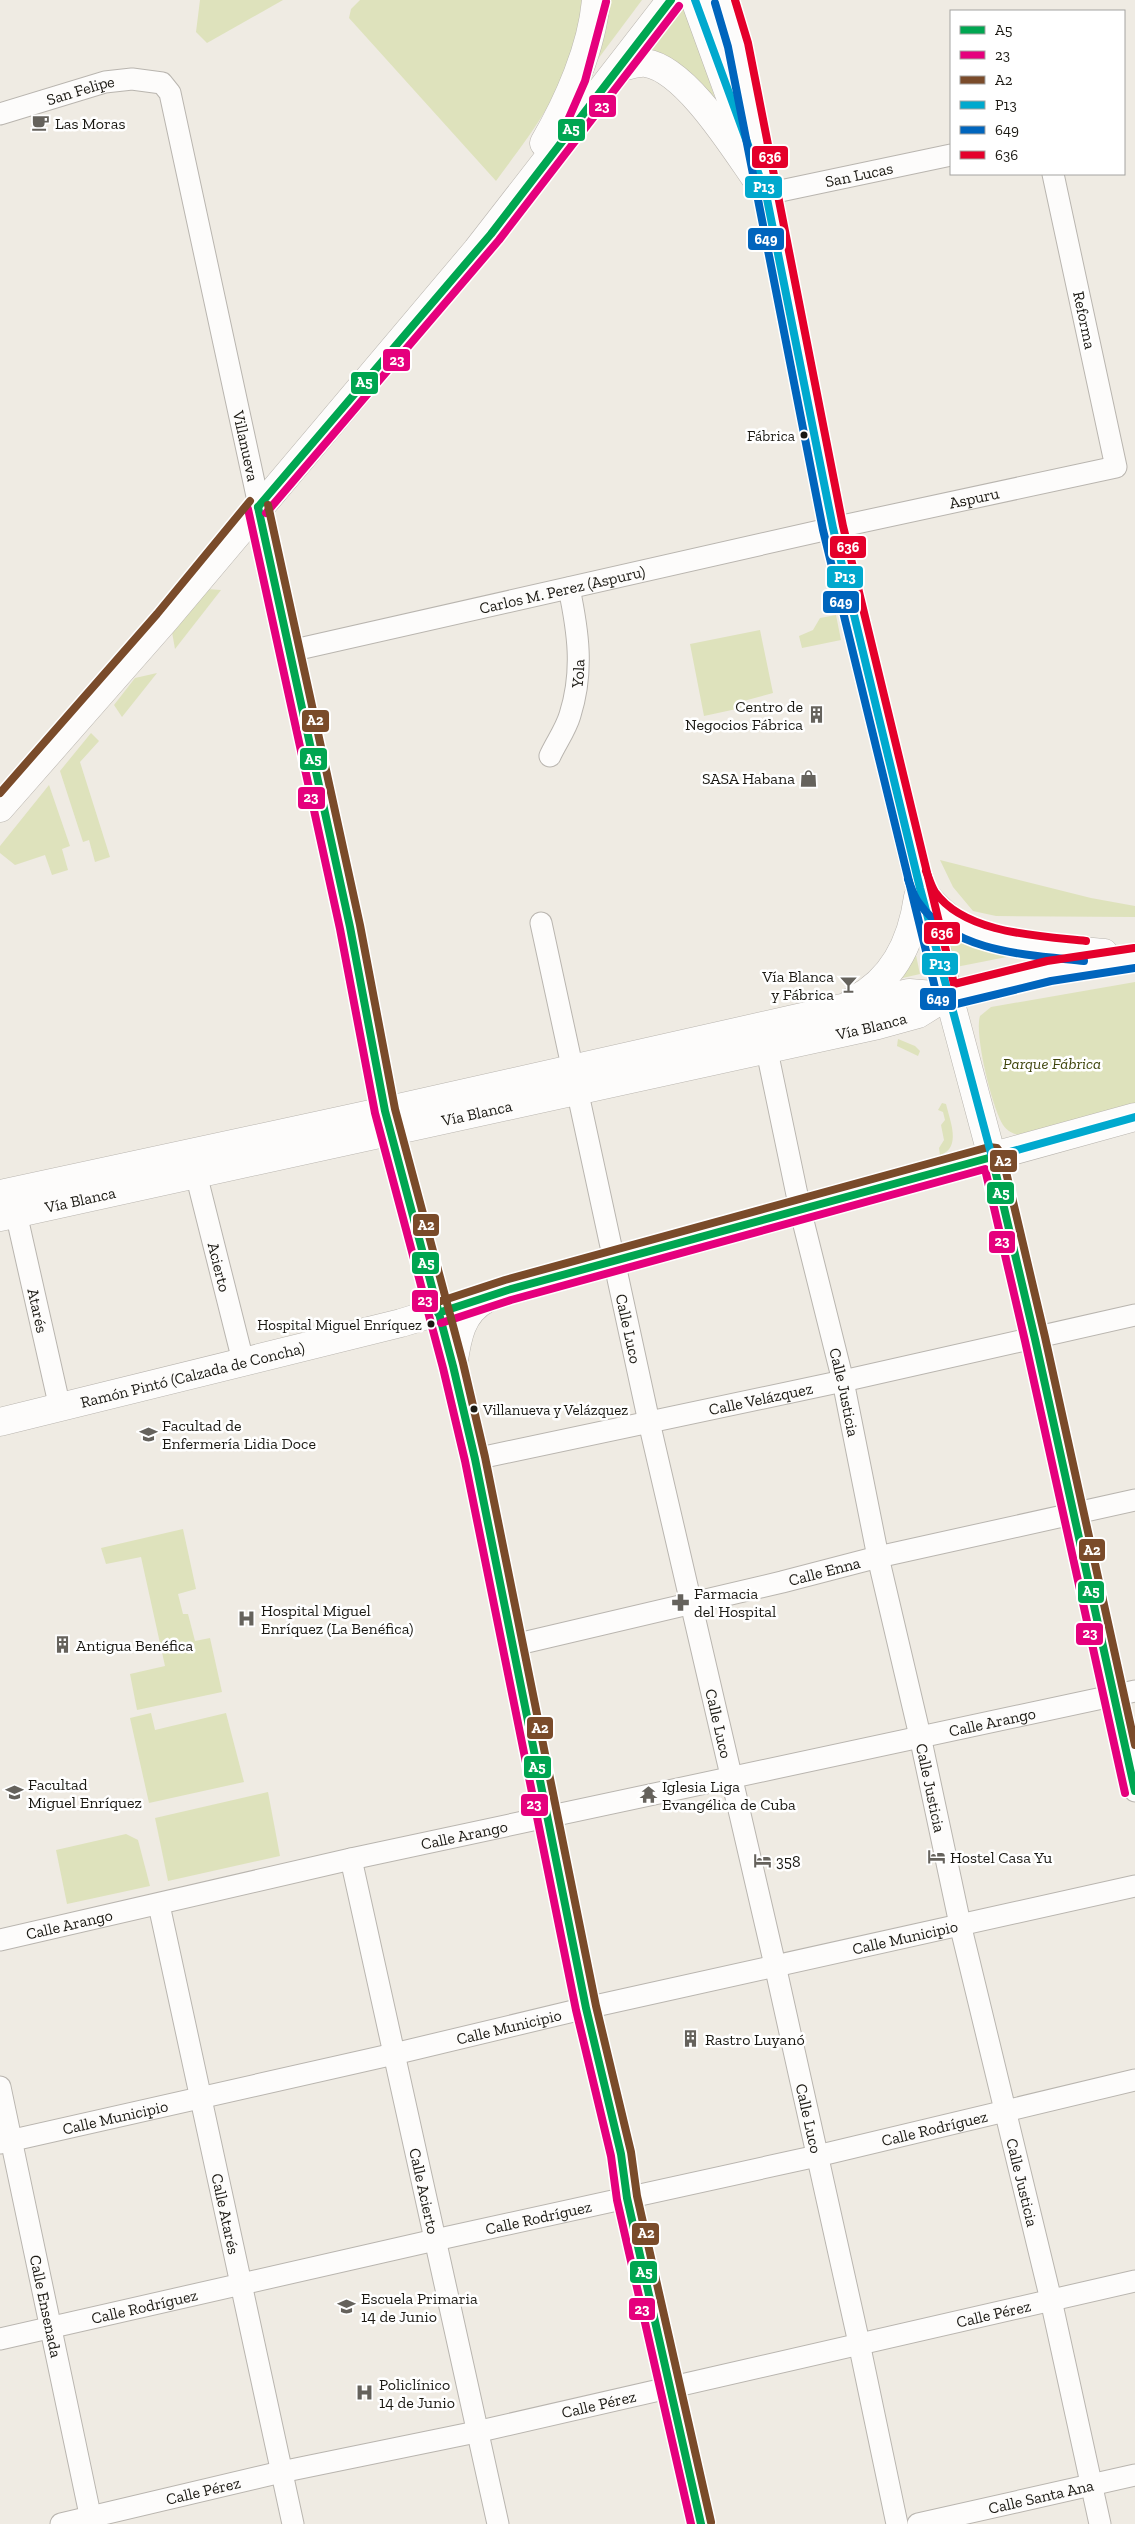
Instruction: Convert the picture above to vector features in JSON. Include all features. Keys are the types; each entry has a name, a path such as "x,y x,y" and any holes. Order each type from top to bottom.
{"main road":[{"path":"491,234 567,100 588,38 596,0"},
{"path":"0,808 165,620 258,507 491,234 671,0"},
{"path":"695,0 766,194"},
{"path":"725,0 738,45 833,528 947,996 992,1157"},
{"path":"735,0 738,45"},
{"path":"620,67 644,62 657,66 669,73 709,112 766,194"},
{"path":"920,888 938,909 973,932 1024,944 1135,958"},
{"path":"837,1008 868,993 886,977 894,966 910,936 920,888"},
{"name":"Vía Blanca","path":"574,1080 767,1051 902,1019 918,1014 947,996 1049,971 1135,958"},
{"name":"Vía Blanca","path":"5,1208 574,1080 837,1008 910,993 947,996"},
{"path":"902,1019 922,1022 934,1027 965,1059"},
{"name":"Ramón Pintó (Calzada de Concha)","path":"0,1422 438,1313 499,1293 1135,1117"},
{"name":"Vía Blanca","path":"5,1208 196,1174 388,1122"},
{"path":"453,1366 458,1337 464,1319 481,1302 499,1293"}],"street":[{"name":"San Felipe","path":"0,114 105,82 132,79 162,83"},
{"name":"Villanueva","path":"162,83 170,93 348,918 388,1122 453,1366 474,1460 514,1645 586,2008 621,2154 627,2198 701,2524"},
{"name":"San Lucas","path":"766,194 950,155"},
{"name":"Reforma","path":"1053,175 1116,467"},
{"name":"Aspuru","path":"833,528 1116,467"},
{"name":"Carlos M. Perez (Aspuru)","path":"290,650 833,528"},
{"name":"Yola","path":"550,756 570,715 580,667 578,634 569,588"},
{"name":"Calle Luco","path":"541,923 649,1422 732,1776 859,2343 896,2524"},
{"name":"Calle Justicia","path":"767,1051 800,1209 843,1381 878,1557 920,1736 960,1924 1051,2300 1100,2524"},
{"path":"992,1157 1035,1339 1135,1791"},
{"name":"Acierto","path":"196,1174 243,1361"},
{"name":"Atarés","path":"5,1208 60,1408"},
{"name":"Calle Velázquez","path":"474,1460 1035,1339 1135,1315"},
{"name":"Calle Enna","path":"514,1645 691,1604 878,1557 1135,1500"},
{"name":"Calle Arango","path":"0,1940 159,1905 351,1859 1135,1691"},
{"name":"Calle Acierto","path":"351,1859 476,2432 498,2524"},
{"name":"Calle Municipio","path":"6,2141 394,2054 775,1965 1135,1886"},
{"name":"Calle Atarés","path":"159,1905 293,2524"},
{"name":"Calle Rodríguez","path":"0,2339 434,2240 816,2156 1135,2080"},
{"name":"Calle Ensenada","path":"0,2087 6,2141 50,2328 91,2520"},
{"name":"Calle Pérez","path":"61,2524 91,2520 281,2472 476,2432 1135,2281"},
{"name":"Calle Santa Ana","path":"918,2524 1135,2475"}],"green space":[{"path":"200,0 283,0 207,43 196,32"},
{"path":"360,0 582,0 578,30 564,76 538,123 496,181 349,18 351,9"},
{"path":"605,0 642,0 586,75"},
{"path":"685,6 721,117 642,55"},
{"path":"207,589 221,590 175,649 172,632"},
{"path":"836,615 841,640 802,648 799,636 813,630 820,618"},
{"path":"760,630 773,693 740,702 741,708 704,716 690,644"},
{"path":"157,673 122,717 114,705 135,678"},
{"path":"91,733 99,741 80,762 110,857 95,862 89,840 83,842 60,771"},
{"path":"49,785 70,846 62,849 68,870 52,875 45,855 15,865 0,853 0,846"},
{"path":"940,860 1091,898 1135,906 1135,917 996,916 973,911 953,887"},
{"path":"944,930 1032,952 956,967"},
{"path":"914,946 920,974 894,980"},
{"name":"Parque Fábrica","path":"1135,982 1135,1110 1022,1136 1007,1129 999,1116 989,1088 980,1038 980,1016 991,1007"},
{"path":"898,1039 915,1046 920,1051 918,1056 897,1046"},
{"path":"942,1103 946,1104 952,1126 953,1140 947,1151 940,1155 939,1148 944,1140 941,1125 945,1120 943,1112 938,1110"},
{"path":"183,1529 196,1589 178,1594 183,1614 188,1614 195,1641 210,1638 222,1692 137,1710 130,1674 165,1666 141,1557 106,1564 101,1548"},
{"path":"151,1713 155,1730 226,1713 244,1782 149,1803 130,1718"},
{"path":"268,1792 280,1856 168,1881 155,1818"},
{"path":"126,1834 138,1840 150,1886 67,1904 56,1850"}],"transit line":[{"name":"A5","path":"258,507 491,234 671,0"},
{"name":"P13","path":"695,0 766,194 833,528 920,888 992,1157"},
{"name":"636","path":"735,0 748,43 843,526 954,984 1047,961 1134,948"},
{"name":"23","path":"568,120 585,81 606,2"},
{"name":"649","path":"715,3 728,47 823,530 938,1000 942,1005 948,1006 1051,981 1135,968"},
{"name":"23","path":"266,513 499,240 679,6"},
{"name":"A2","path":"0,793 157,614 250,501"},
{"name":"A2","path":"268,505 360,925 395,1109 463,1363 485,1457 596,2006 631,2152 637,2196 711,2522"},
{"name":"A5","path":"258,507 350,927 385,1111 453,1366 475,1459 586,2008 621,2154 627,2198 701,2524"},
{"name":"23","path":"248,509 340,929 375,1113 443,1368 465,1461 576,2010 611,2156 617,2200 691,2524"},
{"name":"636","path":"926,871 935,892 948,906 965,917 984,925 1004,930 1086,941"},
{"name":"649","path":"908,879 919,903 934,920 972,942 994,949 1017,953 1084,961"},
{"name":"P13","path":"992,1157 1135,1117"},
{"name":"A2","path":"435,1303 505,1280 989,1147 997,1148 1002,1155 1045,1337 1135,1745"},
{"name":"A5","path":"438,1313 508,1290 992,1157 1035,1339 1135,1791"},
{"name":"23","path":"441,1323 511,1300 985,1169 1125,1793"}],"place":[{"name":"Las Moras","path":"41,123"},
{"name":"Fábrica","path":"804,435"},
{"name":"Centro de Negocios Fábrica","path":"817,715"},
{"name":"SASA Habana","path":"809,778"},
{"name":"Vía Blanca y Fábrica","path":"848,985"},
{"name":"Hospital Miguel Enríquez","path":"431,1324"},
{"name":"Villanueva y Velázquez","path":"474,1409"},
{"name":"Facultad de Enfermería Lidia Doce","path":"148,1434"},
{"name":"Farmacia del Hospital","path":"680,1602"},
{"name":"Hospital Miguel Enríquez (La Benéfica)","path":"247,1619"},
{"name":"Antigua Benéfica","path":"62,1645"},
{"name":"Facultad Miguel Enríquez","path":"14,1793"},
{"name":"Iglesia Liga Evangélica de Cuba","path":"648,1795"},
{"name":"Hostel Casa Yu","path":"936,1857"},
{"name":"358","path":"762,1861"},
{"name":"Rastro Luyanó","path":"691,2039"},
{"name":"Escuela Primaria 14 de Junio","path":"347,2307"},
{"name":"Policlínico 14 de Junio","path":"365,2393"}]}
